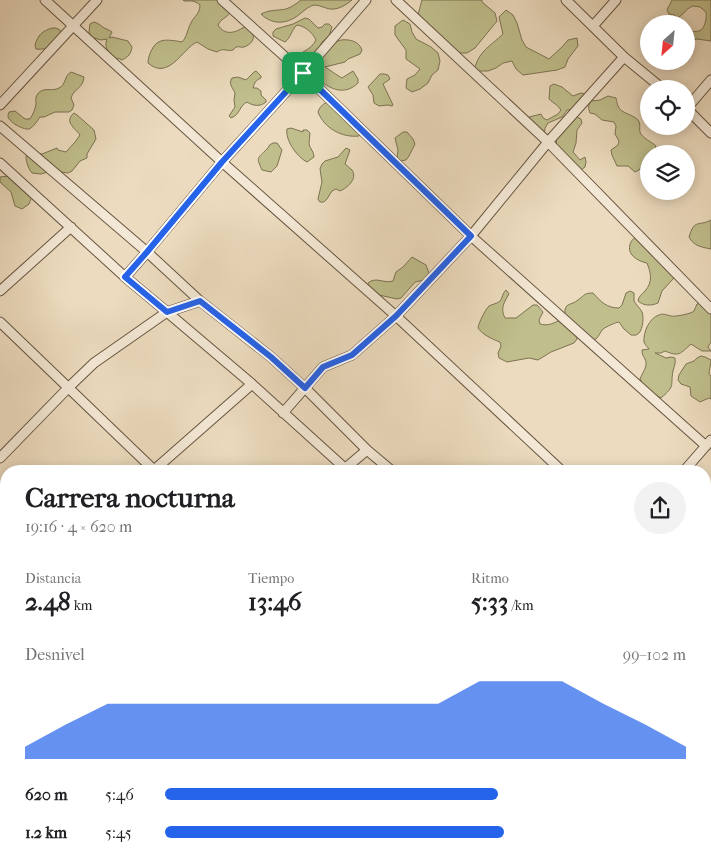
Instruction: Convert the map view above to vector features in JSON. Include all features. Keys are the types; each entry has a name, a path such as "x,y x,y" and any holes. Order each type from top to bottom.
{"street":[{"path":"45,0 222,162 396,316 556,465"},
{"path":"0,105 97,0"},
{"path":"222,0 303,73 471,236 708,443 689,465"},
{"path":"125,277 222,162 366,0"},
{"path":"396,0 548,142 711,309"},
{"path":"566,0 624,57 652,80"},
{"path":"593,26 616,0"},
{"path":"283,413 323,367 352,355 396,316 471,236 548,142 624,57"},
{"path":"695,98 711,80"},
{"path":"695,117 711,132"},
{"path":"0,126 147,252 200,301 271,357 385,465"},
{"path":"0,163 125,277 252,384 340,465"},
{"path":"0,291 71,227"},
{"path":"0,458 94,363 167,312 200,301"},
{"path":"0,322 148,465"},
{"path":"161,465 252,384"},
{"path":"350,465 367,450"}],"shaded area":[{"path":"183,0 219,0 230,13 218,25 227,32 237,31 244,27 247,28 253,32 253,40 244,47 217,52 197,42 169,66 156,68 148,63 153,47 163,40 182,42 199,11 200,5 198,3"},
{"path":"301,0 352,0 336,9 314,5 296,17 281,22 266,18 261,14 286,9"},
{"path":"422,0 482,0 495,13 497,21 475,48 467,53 458,53 418,15"},
{"path":"672,0 711,0 711,41 695,39 695,31 703,28 706,17 706,12 700,7 693,6 681,15 669,14 667,10"},
{"path":"506,10 513,15 526,47 549,59 568,40 577,38 578,46 568,59 565,67 523,75 516,69 512,61 503,63 488,71 479,71 475,67 480,56 503,34 499,17"},
{"path":"305,18 309,19 318,28 325,24 329,24 332,27 329,36 320,46 320,55 305,66 301,65 297,57 316,40 311,32 297,25 285,42 273,36 273,32 276,29"},
{"path":"403,20 410,24 416,39 438,53 440,61 438,70 432,75 428,83 412,92 406,88 407,79 415,75 420,69 406,59 406,50 395,35 395,26"},
{"path":"94,22 112,32 109,38 128,41 132,47 128,56 122,60 118,58 116,60 109,53 106,46 107,39 101,40 91,37 89,32 90,24"},
{"path":"52,28 60,30 61,35 48,48 36,49 35,45 39,36"},
{"path":"341,40 353,41 359,44 362,50 360,54 345,62 325,67 342,78 353,71 358,79 358,83 351,88 343,90 332,88 318,78 319,73 324,67 321,62 322,57 333,43"},
{"path":"256,71 261,78 253,88 261,91 261,95 266,102 256,105 247,102 231,118 229,116 235,107 235,93 231,84 232,78 238,77 246,80"},
{"path":"71,72 84,77 82,84 71,98 74,105 72,110 69,112 55,112 40,117 29,129 24,129 9,119 9,112 15,111 25,119 30,119 39,92 61,87"},
{"path":"380,74 388,75 390,79 383,84 392,106 379,106 374,103 373,95 368,87"},
{"path":"554,84 562,87 573,96 581,93 586,94 580,108 567,110 562,117 548,123 545,128 544,137 528,121 529,117 541,114 547,120 558,114 561,110 549,99 550,86"},
{"path":"608,96 616,98 620,109 638,120 640,135 655,145 640,145 639,170 635,172 628,166 617,166 611,150 618,145 619,141 615,134 616,126 614,122 602,120 589,111 591,101 600,100"},
{"path":"330,101 361,131 359,136 340,134 325,123 318,112 322,105"},
{"path":"74,113 94,130 96,139 87,154 87,158 80,161 68,173 51,171 41,174 32,173 26,160 29,152 42,154 57,148 66,152 80,135 70,122 71,116"},
{"path":"573,118 581,119 582,123 577,130 573,152 580,160 585,157 585,167 581,170 557,149 556,136"},
{"path":"291,128 303,132 303,130 307,130 310,133 309,144 314,157 307,162 292,148 287,133 287,129"},
{"path":"403,132 407,132 415,144 406,160 400,161 397,159 398,150 395,138"},
{"path":"273,143 277,143 282,150 277,166 271,172 262,170 258,158"},
{"path":"346,148 350,150 345,164 352,170 353,180 346,188 340,191 336,189 332,191 324,202 320,202 318,199 322,182 320,169 322,164 325,161 338,157"},
{"path":"9,176 32,196 29,204 22,209 15,206 11,192 0,182 0,177"},
{"path":"711,220 711,249 701,247 689,237 695,225"},
{"path":"636,237 675,276 662,291 658,303 655,304 645,305 638,301 648,288 650,277 647,263 637,259 630,253 630,245"},
{"path":"412,257 426,265 429,273 424,280 415,282 401,298 397,299 379,295 368,287 368,283 374,280 393,281 396,272"},
{"path":"506,290 509,294 503,309 505,318 516,318 533,305 537,305 543,312 539,320 540,324 545,325 558,321 566,323 577,335 577,339 574,343 551,352 538,360 529,358 507,362 499,358 500,342 485,335 478,328 487,308 500,301"},
{"path":"630,291 634,293 634,301 643,314 641,329 636,335 631,335 619,322 603,329 596,339 591,340 565,314 567,306 590,293 593,293 608,306 619,308 626,293"},
{"path":"710,301 711,342 708,347 711,351 702,351 691,344 679,354 665,351 655,353 666,358 675,358 672,386 661,398 646,388 640,379 646,364 642,350 649,349 644,343 644,338 650,322 660,314 673,316 690,313 694,311 697,304"},
{"path":"701,356 711,360 709,374 711,376 711,399 700,402 691,396 690,387 681,384 678,380 686,364"}],"route":[{"path":"303,73 471,236 396,316 352,355 323,367 305,388 271,357 200,301 167,312 125,277 222,162 303,73"}]}
